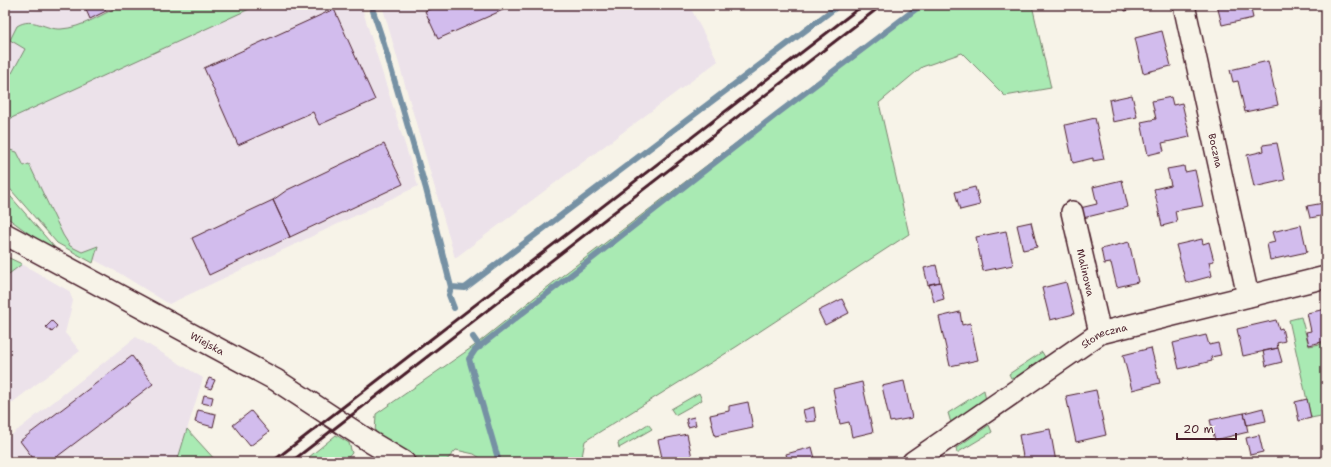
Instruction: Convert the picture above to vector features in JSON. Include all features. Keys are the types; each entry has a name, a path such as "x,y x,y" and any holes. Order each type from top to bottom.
{"street":[{"name":"Boczna","path":"1184,5 1248,296"},
{"name":"Malinowa","path":"1072,212 1100,333"},
{"name":"Wiejska","path":"5,234 270,376 372,443 404,462"},
{"name":"Słoneczna","path":"912,462 1100,333 1326,277"}],"shaded area":[{"path":"5,5 361,5 418,186 169,304 119,273 68,246 5,177"},
{"path":"382,5 689,5 718,61 455,258"},
{"path":"22,264 69,291 73,301 65,333 80,351 5,408 5,277"},
{"path":"136,337 203,378 177,462 5,462 5,440"}],"green space":[{"path":"122,5 258,5 5,121 5,69 12,73 25,49 10,40 17,26 28,22 55,29 69,28 93,20"},
{"path":"921,5 1032,5 1051,88 1005,96 962,53 922,67 879,103 909,234 736,347 585,441 581,462 480,462 480,458 474,454 456,450 445,462 424,462 375,434 376,414 474,346 554,282 829,72"},
{"path":"10,150 17,152 24,166 29,164 63,235 70,246 82,252 98,246 93,263 57,243 5,183 5,152"},
{"path":"5,190 56,249 46,246 5,216"},
{"path":"5,256 22,264 5,277"},
{"path":"1301,317 1309,346 1326,343 1326,415 1311,418 1289,320"},
{"path":"1042,352 1045,357 1030,371 1020,377 1011,378 1009,374"},
{"path":"984,390 986,401 951,423 948,413"},
{"path":"699,393 702,400 675,415 671,409"},
{"path":"648,424 652,429 619,448 618,443"},
{"path":"989,425 992,432 957,453 956,448"},
{"path":"187,429 217,462 177,462"},
{"path":"336,435 349,443 352,453 344,462 303,462"}],"building":[{"path":"84,5 103,5 106,11 90,19"},
{"path":"440,5 514,5 438,39 425,11"},
{"path":"1124,5 1154,5 1125,11"},
{"path":"1217,5 1250,5 1253,18 1222,25"},
{"path":"334,9 375,100 319,125 313,112 238,145 204,68"},
{"path":"1162,31 1171,66 1143,73 1135,38"},
{"path":"1268,61 1278,105 1245,112 1238,81 1233,82 1230,70"},
{"path":"1132,95 1137,117 1113,122 1109,100"},
{"path":"1171,97 1173,105 1182,103 1190,137 1162,143 1164,151 1148,155 1141,122 1156,119 1152,101"},
{"path":"1095,118 1104,159 1093,161 1093,158 1073,163 1065,125"},
{"path":"1277,143 1285,180 1254,187 1247,155 1264,151 1263,145"},
{"path":"384,144 403,184 290,237 273,200 287,190"},
{"path":"1184,166 1185,172 1195,170 1203,206 1175,211 1177,222 1162,226 1154,189 1171,185 1167,169"},
{"path":"1122,180 1128,207 1083,218 1080,208 1097,204 1093,187"},
{"path":"975,187 980,205 960,210 955,192"},
{"path":"273,200 290,237 209,275 192,238"},
{"path":"1324,203 1326,215 1310,218 1307,206"},
{"path":"1031,222 1037,247 1023,250 1017,225"},
{"path":"1301,225 1307,252 1270,260 1267,244 1275,242 1272,232"},
{"path":"1006,231 1013,265 983,271 976,237"},
{"path":"1202,239 1203,244 1209,242 1214,261 1209,262 1212,276 1186,283 1176,245"},
{"path":"1129,242 1138,282 1117,287 1111,263 1104,264 1101,249"},
{"path":"936,265 940,282 928,285 924,268"},
{"path":"940,282 944,299 934,302 929,284"},
{"path":"1066,282 1074,314 1050,320 1042,288"},
{"path":"842,299 849,313 825,325 818,311"},
{"path":"1326,309 1326,341 1309,345 1306,332 1311,331 1307,313"},
{"path":"960,312 962,325 970,323 978,360 950,366 939,317"},
{"path":"1276,320 1279,329 1282,328 1285,341 1277,343 1278,348 1243,356 1237,329"},
{"path":"52,321 57,326 52,332 46,327"},
{"path":"1206,335 1209,345 1218,343 1221,355 1211,357 1212,361 1179,369 1173,343"},
{"path":"1151,348 1160,383 1132,390 1123,355"},
{"path":"1278,348 1282,362 1266,366 1263,351"},
{"path":"132,356 153,384 50,462 36,462 20,441"},
{"path":"209,378 215,380 211,389 205,387"},
{"path":"904,381 912,418 890,422 882,386"},
{"path":"862,382 873,432 852,437 849,422 840,424 833,389"},
{"path":"1096,390 1106,435 1076,442 1066,396"},
{"path":"204,395 213,397 211,405 202,403"},
{"path":"1307,399 1311,418 1299,421 1295,402"},
{"path":"748,402 753,428 715,436 710,415 729,411 729,406"},
{"path":"814,407 816,421 806,422 803,410"},
{"path":"1263,408 1266,421 1247,425 1244,413"},
{"path":"198,410 216,414 213,427 195,422"},
{"path":"251,411 269,432 250,446 233,425"},
{"path":"1244,413 1248,432 1215,440 1210,420"},
{"path":"694,417 696,425 688,427 686,419"},
{"path":"1050,429 1056,462 1024,462 1019,435"},
{"path":"687,434 693,462 663,462 658,440"},
{"path":"1259,435 1263,452 1250,455 1246,438"},
{"path":"812,447 816,462 788,462 786,454"}],"waterway":[{"path":"371,5 426,189 451,287 449,295 454,308"},
{"path":"451,287 465,288 839,5"},
{"path":"499,462 469,359 475,350 777,114 921,5"},
{"path":"473,337 480,347"}],"railway":[{"path":"272,462 863,5"},
{"path":"291,462 882,5"}]}
